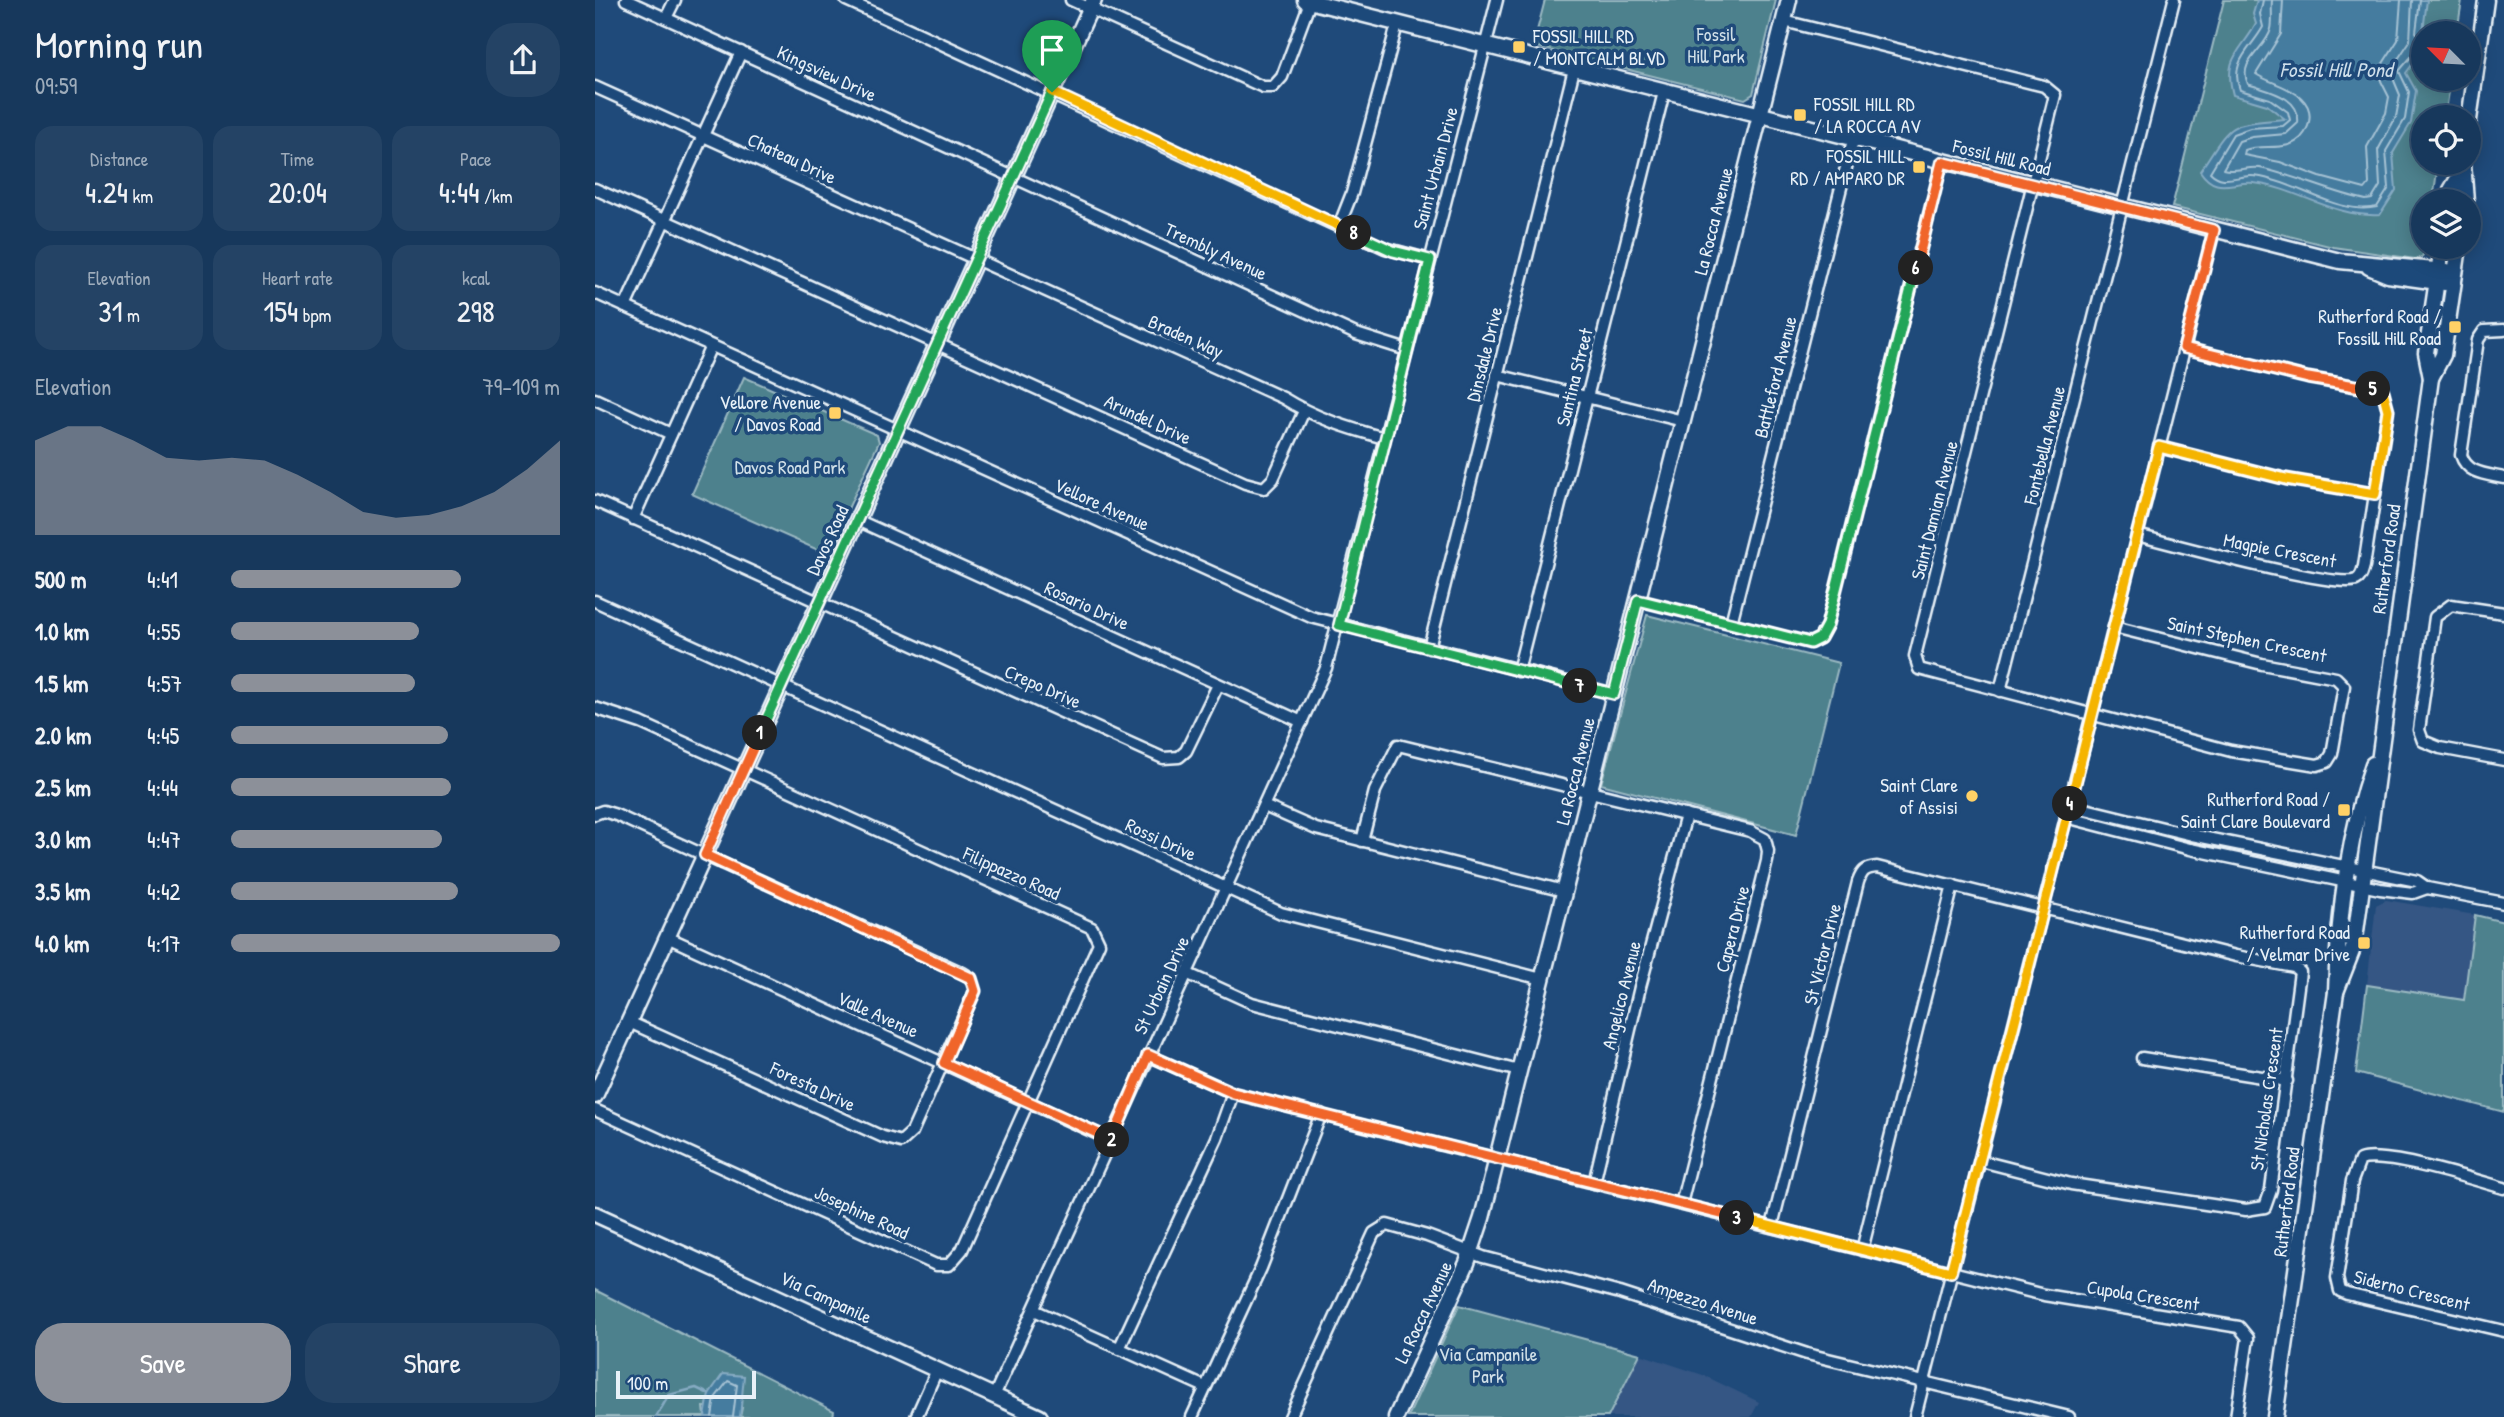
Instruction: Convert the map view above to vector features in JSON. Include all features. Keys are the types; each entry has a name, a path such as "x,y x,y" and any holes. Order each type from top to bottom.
{"street":[{"name":"Kingsview Drive","path":"625,0 1014,177"},
{"path":"666,18 674,0"},
{"path":"846,0 1052,92 1393,251 1430,260"},
{"path":"1071,0 1092,4 1263,87 1273,87 1282,77 1308,1"},
{"name":"Saint Urbain Drive","path":"1339,625 1384,438 1497,0"},
{"name":"La Rocca Avenue","path":"1396,1417 1471,1253 1789,0"},
{"name":"Fontebella Avenue","path":"2000,691 2174,0"},
{"path":"2471,105 2486,0"},
{"name":"Fossil Hill Road","path":"1308,1 2214,230 2365,265 2391,264 2454,279"},
{"name":"Davos Road","path":"595,1096 1092,4"},
{"path":"1784,20 2052,90 2055,101 2034,185"},
{"path":"1339,226 1352,193 1397,25"},
{"path":"625,307 741,52"},
{"name":"Dinsdale Drive","path":"1429,648 1574,69"},
{"name":"Chateau Drive","path":"595,87 975,260"},
{"name":"Santina Street","path":"1518,671 1664,92"},
{"name":"Battleford Avenue","path":"1731,623 1853,139"},
{"path":"1638,600 1810,643 1820,638 1827,625 1942,162"},
{"name":"Trembly Avenue","path":"1014,177 1356,334 1407,350"},
{"name":"Saint Damian Avenue","path":"2034,185 1915,656 1919,669 1929,674 2092,714"},
{"path":"595,189 937,344"},
{"path":"1915,1417 2214,230"},
{"name":"Rutherford Road","path":"2336,992 2354,946 2375,809 2379,746 2431,378 2426,353 2440,259"},
{"name":"Rutherford Road","path":"2431,378 2443,355 2457,259"},
{"name":"Braden Way","path":"975,260 1283,398 1304,411 1384,438"},
{"name":"Vellore Avenue","path":"595,293 1311,617 1614,694"},
{"path":"2504,330 2484,331 2478,340 2461,455 2464,465 2472,471 2504,478"},
{"name":"Arundel Drive","path":"937,344 1245,483 1264,488 1273,479 1304,411"},
{"path":"633,519 711,346"},
{"name":"Magpie Crescent","path":"2137,535 2281,571 2354,581 2361,576 2364,566 2388,410 2383,391 2318,380 2184,348"},
{"path":"1497,375 1683,421"},
{"path":"595,399 671,434"},
{"path":"2159,447 2286,479 2375,494"},
{"name":"Crepo Drive","path":"595,501 1163,758 1179,757 1187,751 1218,685"},
{"name":"Rosario Drive","path":"857,520 1302,722"},
{"name":"Rossi Drive","path":"595,601 1281,913 1542,979"},
{"path":"2504,613 2451,605 2435,617 2419,730 2423,741 2440,748 2504,760"},
{"name":"St Urbain Drive","path":"994,1396 1302,722 1326,668 1339,625"},
{"name":"Saint Stephen Crescent","path":"2092,714 2267,757 2317,765 2327,762 2332,754 2344,686 2336,678 2262,664 2114,627"},
{"path":"595,708 622,715 744,769"},
{"name":"Capera Drive","path":"1362,841 1374,791 1398,745 1760,835 1769,851 1681,1204"},
{"name":"Rutherford Road","path":"2275,1417 2336,992 2337,943 2358,806 2379,746"},
{"name":"Filippazzo Road","path":"744,769 1092,928 1098,936 1097,952 1029,1102"},
{"path":"2069,805 2364,878 2413,894 2427,888 2504,903"},
{"path":"1264,806 1316,829 1564,891"},
{"path":"595,814 603,811 616,815 971,978 975,991 944,1063"},
{"name":"Angelico Avenue","path":"1594,1183 1640,987 1686,815"},
{"path":"2066,817 2190,849 2348,874"},
{"name":"St Victor Drive","path":"1772,1226 1863,871 1877,867 2043,908"},
{"path":"1862,1250 1953,885"},
{"name":"St Nicholas Crescent","path":"1980,1161 2071,1184 2257,1211 2265,1207 2269,1198 2300,972 2294,967 2236,956 2043,908"},
{"name":"Valle Avenue","path":"667,937 1111,1140"},
{"path":"1186,973 1259,1005 1519,1070"},
{"name":"Foresta Drive","path":"629,1022 894,1141 907,1139 912,1132 944,1063"},
{"name":"Cupola Crescent","path":"1148,1055 1233,1093 2068,1301 2242,1329 2248,1338 2236,1417"},
{"path":"2142,1058 2287,1081"},
{"path":"1119,1349 1217,1138 1233,1093"},
{"name":"Josephine Road","path":"595,1110 942,1267 956,1260 962,1250 1029,1102"},
{"path":"1192,1417 1261,1268 1321,1114"},
{"name":"Siderno Crescent","path":"2504,1188 2414,1165 2375,1158 2360,1160 2352,1181 2337,1278 2340,1291 2347,1294 2504,1331"},
{"name":"Via Campanile","path":"595,1214 1040,1417"},
{"name":"Ampezzo Avenue","path":"1290,1417 1374,1233 1387,1225 1415,1232 1471,1253 1620,1293 1807,1354 1924,1384"},
{"path":"1034,1310 1205,1387"},
{"path":"916,1417 937,1370"},
{"path":"1924,1384 2069,1417"}],"shaded area":[{"path":"2386,900 2475,915 2464,1000 2367,985 2376,905"},
{"path":"1640,1354 1703,1375 1759,1402 1751,1417 1608,1417"}],"green space":[{"name":"Fossil Hill Park","path":"1545,0 1776,0 1753,94 1745,99 1533,46"},
{"name":"Fossil Hill Pond","path":"2224,0 2462,0 2459,21 2411,21 2411,91 2449,91 2447,105 2411,105 2411,175 2436,175 2435,189 2411,189 2411,258 2333,247 2172,207"},
{"name":"Davos Road Park","path":"744,377 877,435 879,442 827,554 692,494"},
{"path":"1647,615 1839,663 1796,835 1601,784"},
{"path":"2475,915 2504,922 2504,1112 2356,1073 2367,985 2464,1000"},
{"path":"595,1290 834,1411 833,1417 740,1417 742,1408 704,1407 705,1417 595,1417"},
{"name":"Via Campanile Park","path":"1459,1305 1640,1354 1608,1417 1408,1417"}],"water":[{"name":"Fossil Hill Pond","path":"2257,0 2427,0 2424,21 2411,21 2411,66 2406,73 2411,82 2411,91 2416,91 2414,105 2411,105 2411,123 2393,153 2396,190 2380,215 2363,215 2331,208 2254,183 2218,185 2212,183 2200,171 2219,142 2233,128 2251,122 2285,119 2267,105 2233,95 2230,82 2232,63 2256,24 2253,14"},
{"path":"723,1374 744,1376 740,1417 705,1417 709,1394"}],"waterway":[{"path":"656,1417 669,1395 696,1388 709,1394"}],"place":[{"name":"FOSSIL HILL RD / MONTCALM BLVD","path":"1519,47"},
{"name":"FOSSIL HILL RD / LA ROCCA AV","path":"1800,115"},
{"name":"FOSSIL HILL RD / AMPARO DR","path":"1919,167"},
{"name":"Rutherford Road / Fossill Hill Road","path":"2455,327"},
{"name":"Vellore Avenue / Davos Road","path":"835,413"},
{"name":"Saint Clare of Assisi","path":"1972,796"},
{"name":"Rutherford Road / Saint Clare Boulevard","path":"2344,810"},
{"name":"Rutherford Road / Velmar Drive","path":"2364,943"}],"route":[{"path":"1052,92 1385,248 1430,260 1339,625 1597,691 1614,694 1638,600 1810,643 1820,638 1827,625 1942,162 2214,230 2184,348 2308,378 2383,391 2388,410 2375,494 2286,479 2159,447 1951,1272 1233,1093 1148,1055 1111,1140 944,1063 975,991 971,978 705,855 1052,92"}]}
